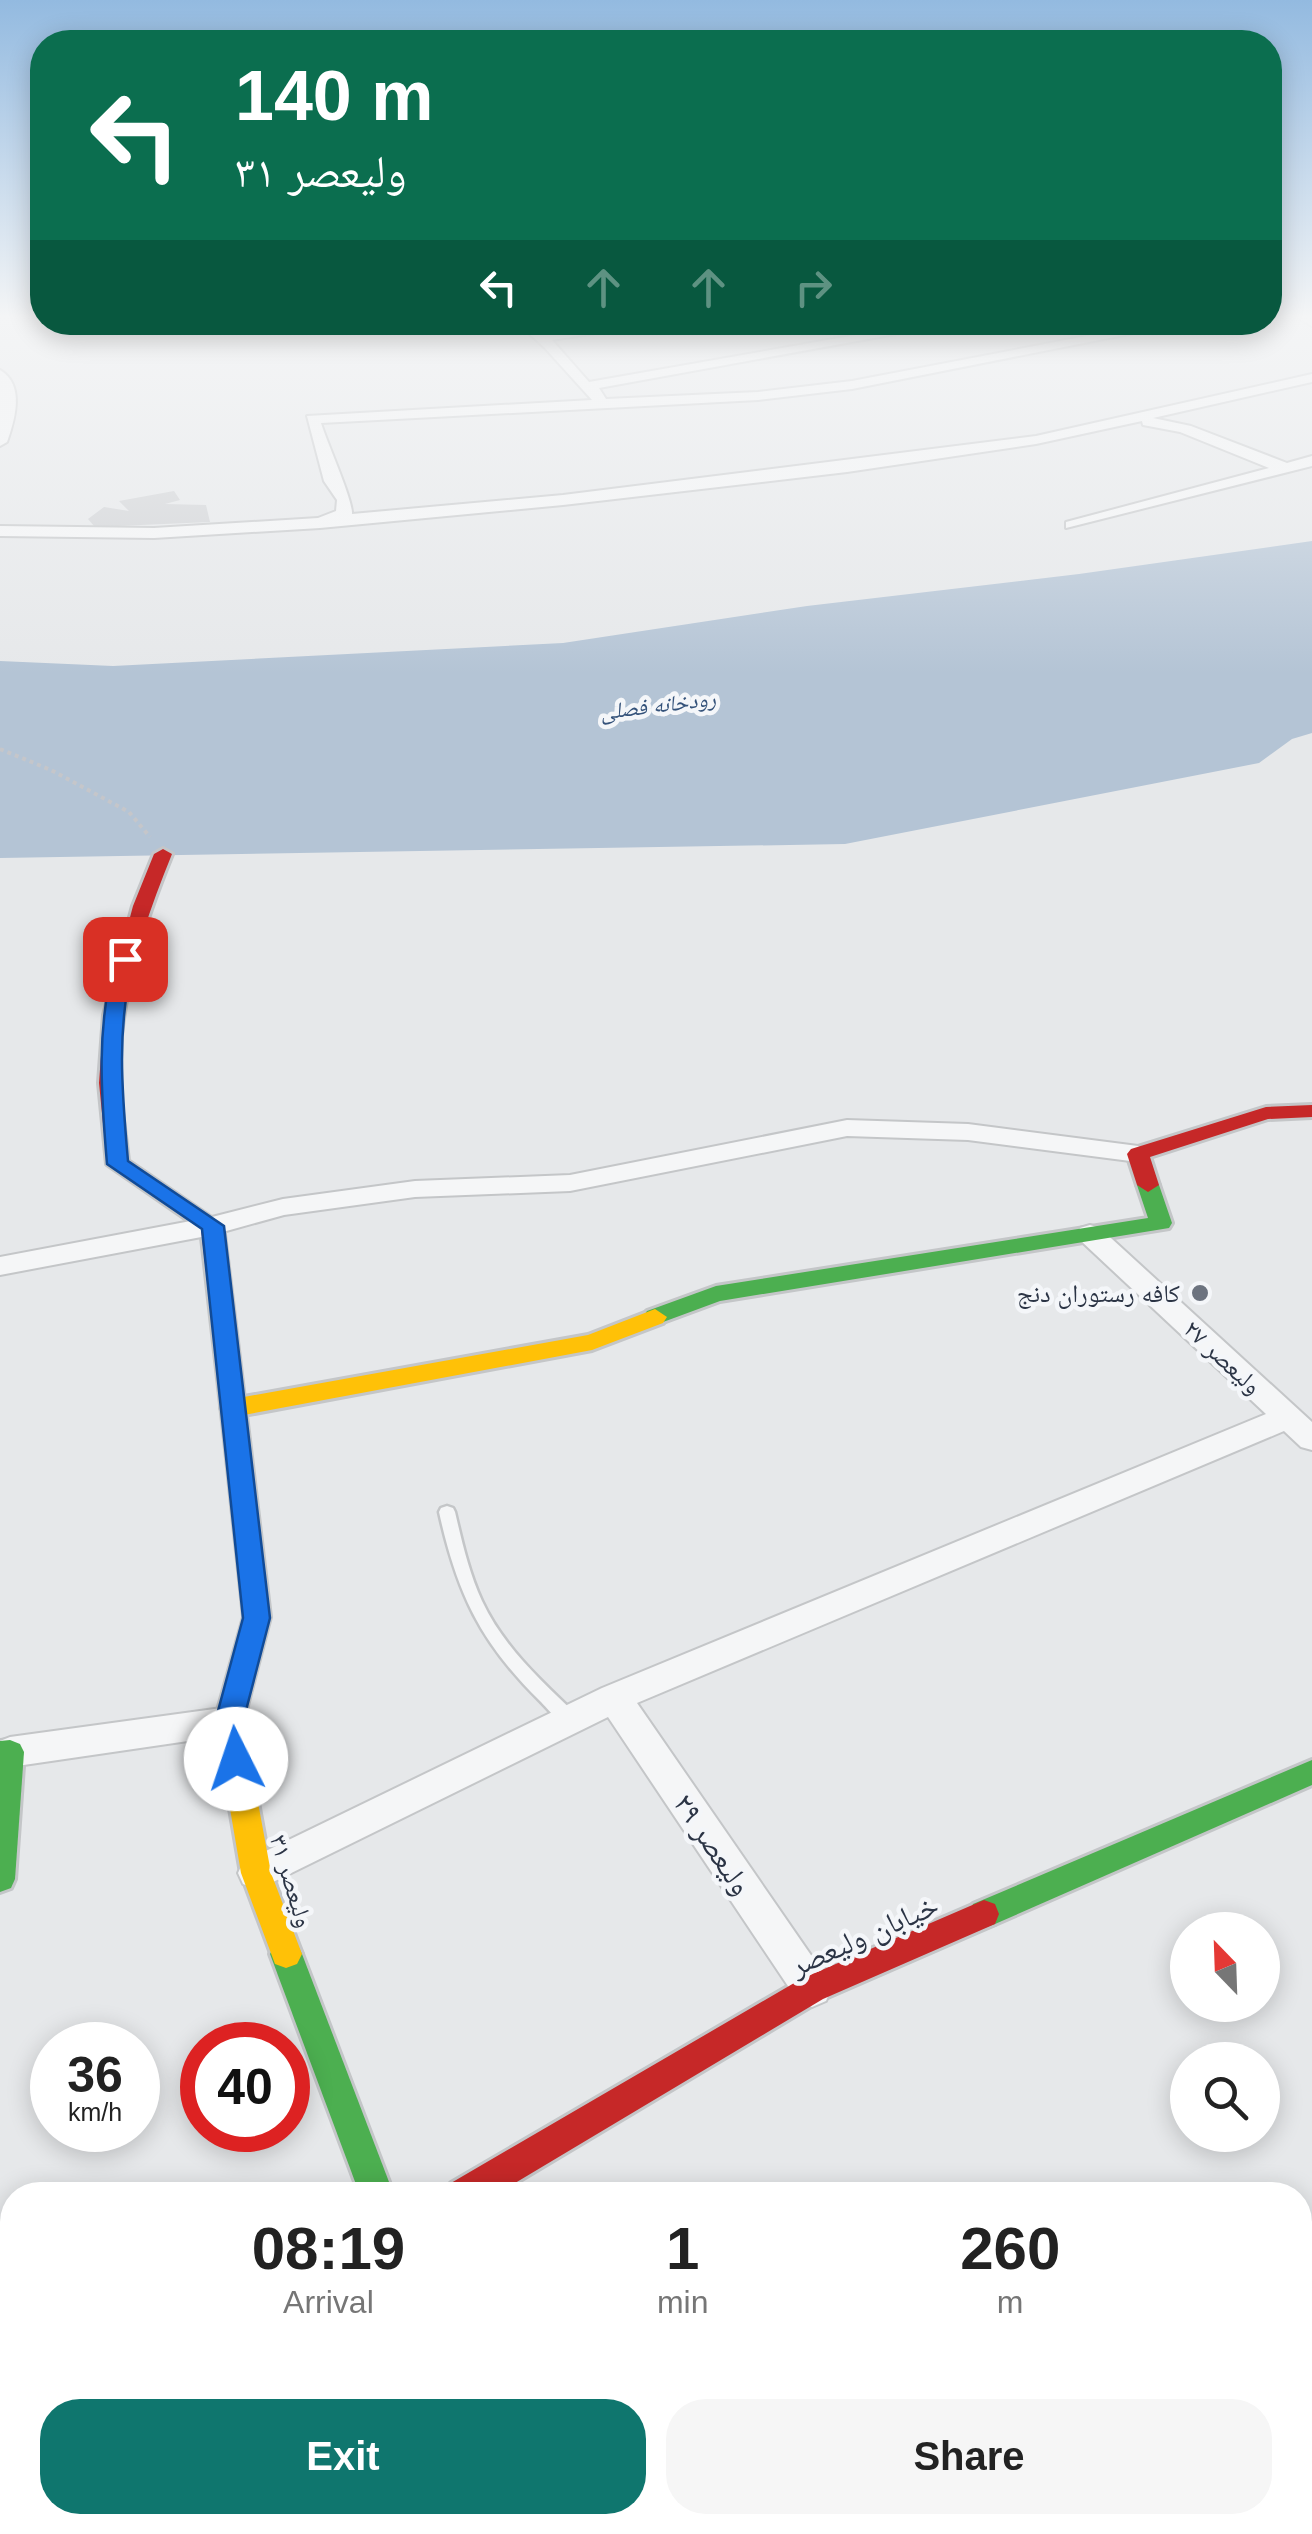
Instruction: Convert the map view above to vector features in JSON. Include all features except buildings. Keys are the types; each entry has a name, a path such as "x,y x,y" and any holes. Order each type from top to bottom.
{"street":[{"path":"318,437 332,481 345,500 344,514 327,521"},
{"path":"1,531 222,532 296,527 847,467 1048,437"},
{"path":"1213,438 1261,463 1288,467"},
{"path":"1235,450 1245,479"},
{"path":"1072,526 1312,461"},
{"path":"163,854 140,907 118,984 109,1070 118,1164 212,1226"},
{"path":"0,1266 212,1226 284,1207 415,1189 570,1183 847,1128 968,1132 1138,1154 1266,1113 1312,1111"},
{"path":"233,1408 592,1342 716,1294 1161,1223 1138,1154"},
{"name":"ولیعصر ۳۱","path":"212,1226 257,1618 229,1722 256,1873 372,2182"},
{"name":"ولیعصر ۲۷","path":"1090,1234 1300,1428"},
{"path":"256,1873 614,1698 1300,1428"},
{"name":"ولیعصر ۲۹","path":"614,1698 812,1989"},
{"path":"0,1879 5,1752 229,1722"},
{"name":"خیابان ولیعصر","path":"485,2182 812,1989 1312,1772"}],"lane":[{"path":"447,1512 457,1566 481,1620 520,1672 571,1720"}],"path":[{"path":"0,749 51,770 129,812 163,854"}],"water":[{"name":"رودخانه فصلی","path":"1312,541 1312,733 1292,739 1259,763 845,844 0,858 0,661 113,666 563,643 807,606"}],"traffic: fast":[{"path":"655,1317 716,1294 1161,1223 1148,1185"},
{"path":"0,1753 10,1752 0,1879"},
{"path":"984,1914 1312,1772"},
{"path":"286,1954 372,2182"}],"traffic: slow":[{"path":"233,1408 592,1342 655,1317"},
{"path":"237,1440 257,1617 229,1721 256,1873 286,1954"}],"traffic: jam":[{"path":"163,854 133,933 114,1015 109,1083 118,1164 212,1226 237,1440"},
{"path":"1148,1185 1138,1154 1266,1113 1312,1111"},
{"path":"485,2182 812,1989 984,1914"}],"place":[{"name":"کافه رستوران دنج","path":"1200,1293"}],"route":[{"path":"125,959 118,984 109,1070 118,1164 212,1226 257,1618 229,1722 236,1759"}]}
